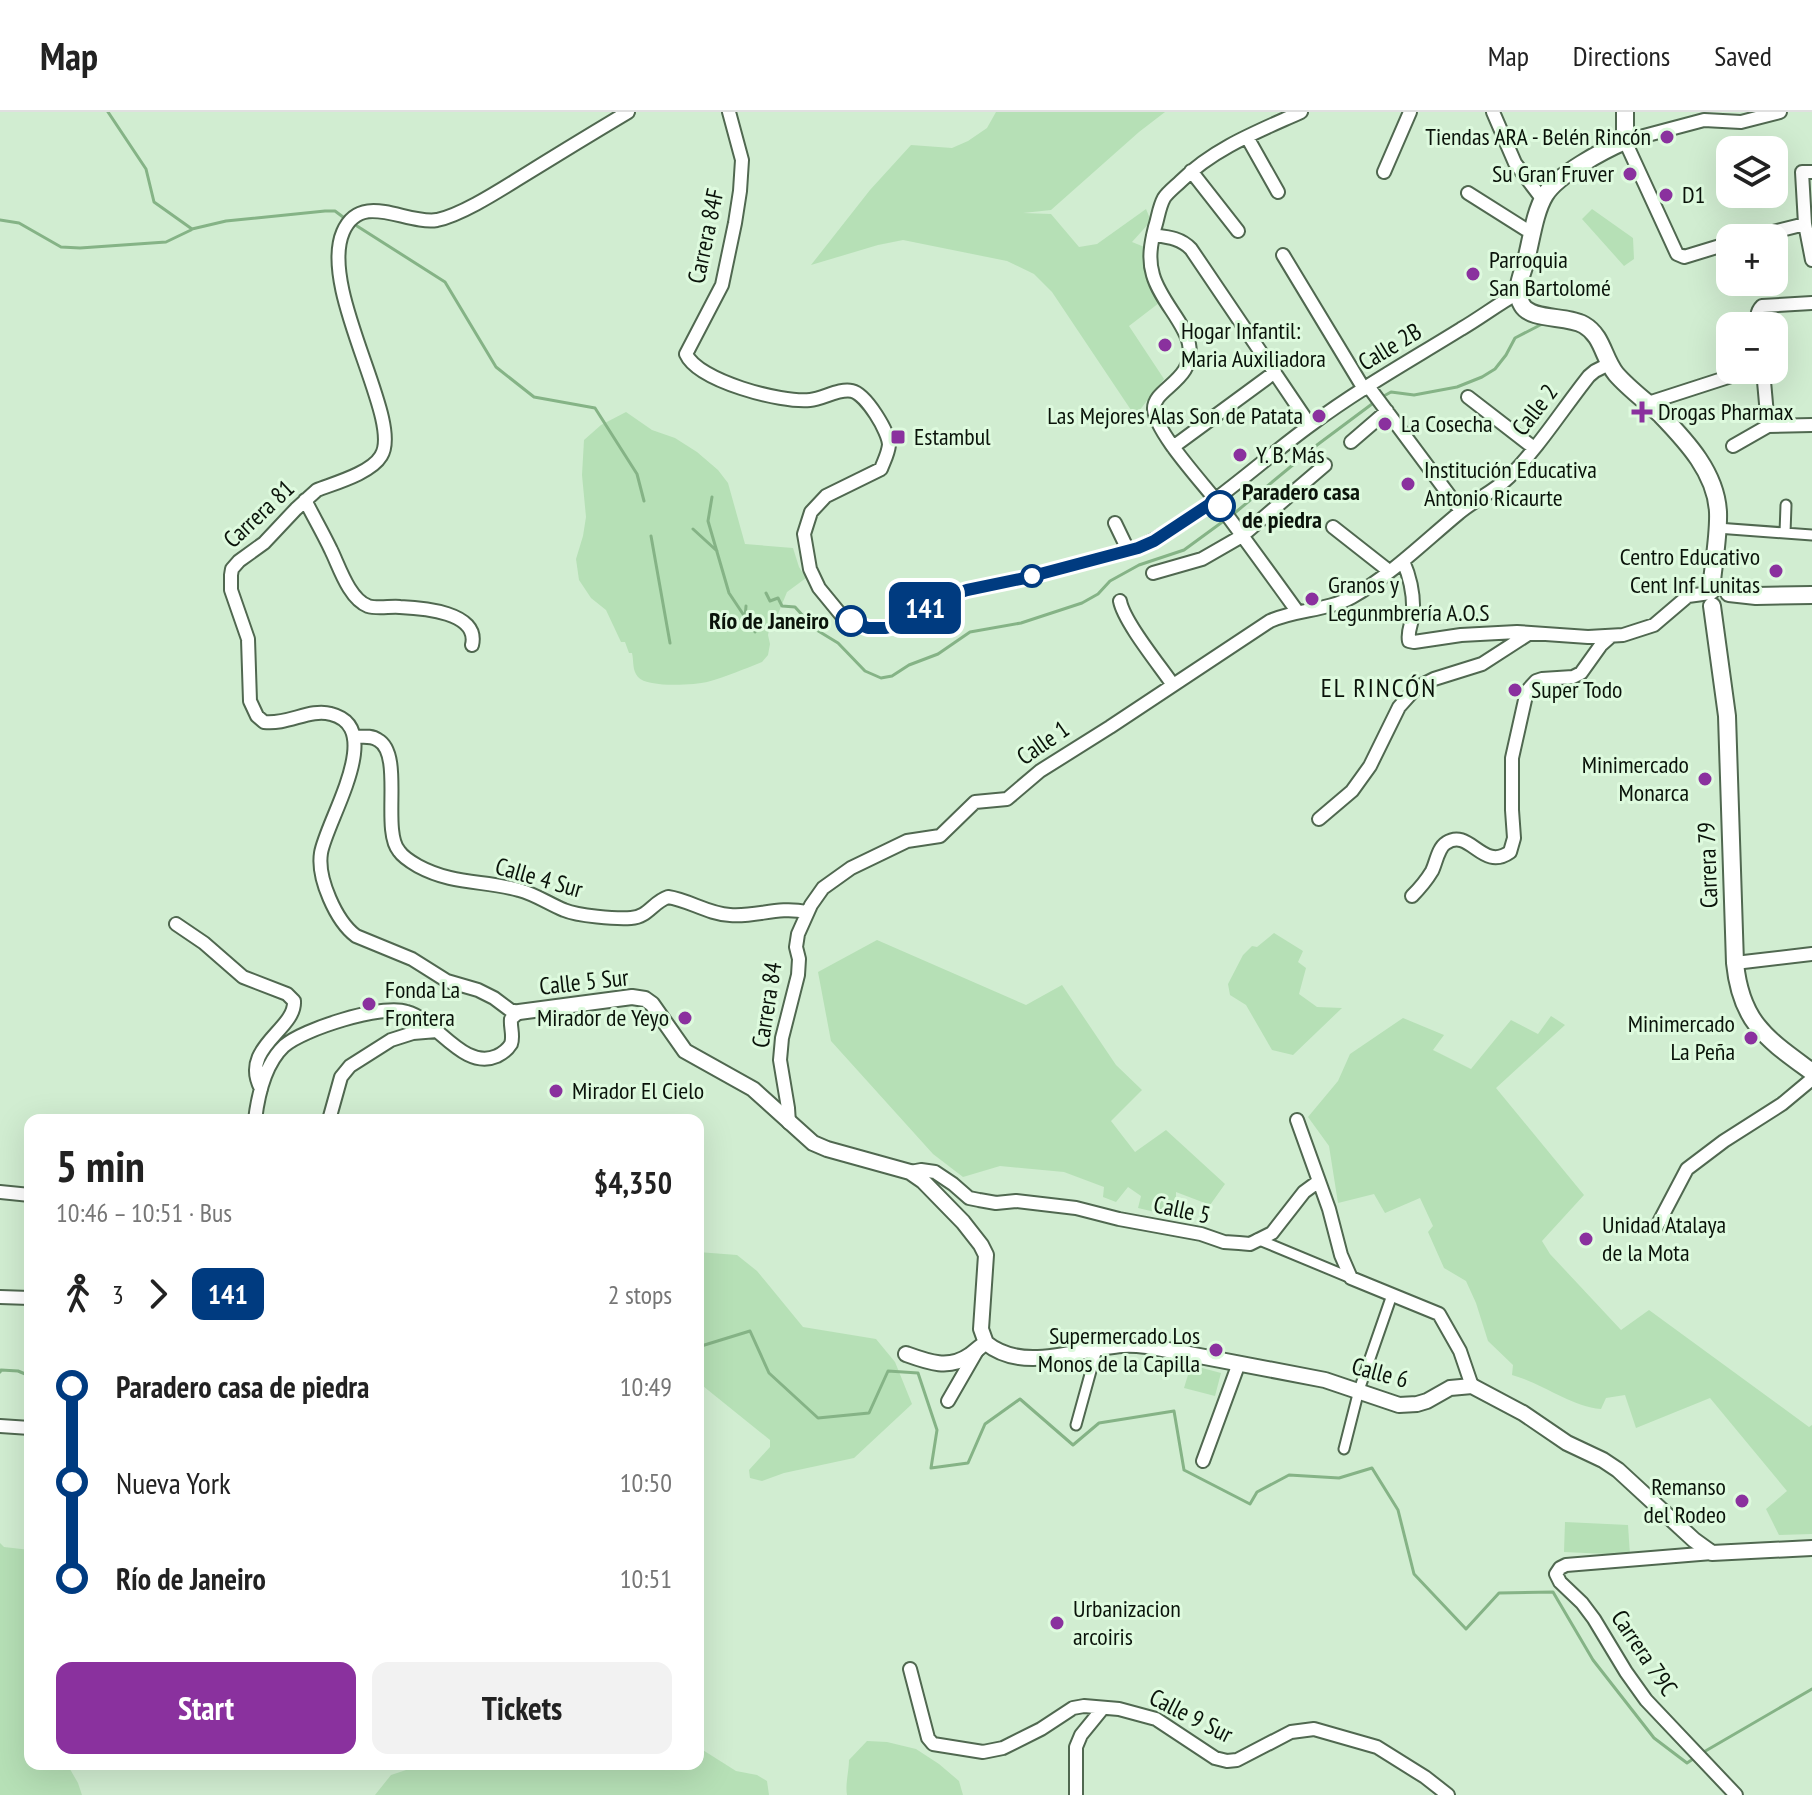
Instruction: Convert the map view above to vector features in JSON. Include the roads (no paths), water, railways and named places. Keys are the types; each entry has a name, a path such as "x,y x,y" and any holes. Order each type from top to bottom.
{"main road":[{"path":"1625,112 1625,141 1566,175 1554,184 1543,200 1518,293 1522,305 1530,312 1574,320 1594,332 1609,364 1619,377 1685,440 1701,463 1717,502 1712,573 1715,598 1812,595"},
{"name":"Carrera 79","path":"1715,598 1715,627 1727,716 1735,963 1740,994 1754,1023 1772,1042 1812,1072"}],"street":[{"name":"Carrera 81","path":"354,737 340,717 326,713 281,723 264,722 257,716 250,701 248,639 231,590 232,569 277,530 305,500 317,490 374,465 381,457 384,447 383,421 353,332 339,268 339,242 343,232 349,222 369,211 425,220 437,220 452,214 494,194 628,112"},
{"name":"Carrera 84F","path":"729,112 742,160 735,223 722,285 689,347 686,354 688,359 721,380 768,396 810,400 854,391 874,411 889,445"},
{"path":"1297,611 1173,447 1154,412 1158,396 1184,372 1190,349 1188,338 1157,289 1150,264 1153,235 1165,197 1212,155 1301,112"},
{"path":"1384,172 1410,112"},
{"path":"1493,112 1515,163 1543,200"},
{"path":"1716,247 1684,257 1677,254 1625,141 1704,116 1741,122 1770,113"},
{"path":"1247,137 1278,192"},
{"path":"1191,171 1238,231"},
{"path":"1807,172 1805,224 1812,260"},
{"path":"1468,193 1533,231"},
{"path":"1788,228 1805,224"},
{"path":"1153,235 1178,239 1191,249 1310,425"},
{"path":"1283,255 1375,397 1461,511"},
{"name":"Calle 2B","path":"889,445 881,469 826,496 811,512 804,534 810,569 819,588 842,616 868,628 886,628 937,600 967,590 1025,578 1154,541 1216,500 1310,425 1375,397 1518,293"},
{"path":"1758,312 1762,306 1812,303"},
{"name":"Calle 2","path":"1344,601 1403,561 1461,511 1506,480 1557,421 1589,376 1609,364"},
{"path":"1173,447 1275,372"},
{"path":"1648,403 1716,381"},
{"path":"1764,384 1768,426"},
{"name":"Calle 2B","path":"1351,442 1375,397"},
{"path":"1468,397 1534,448"},
{"path":"1733,446 1768,426 1812,425"},
{"path":"1153,573 1202,559 1242,536 1325,465"},
{"path":"305,500 339,572 357,597 368,606 439,611 461,620 470,626 472,645"},
{"path":"1785,533 1786,505"},
{"path":"1115,523 1128,550"},
{"path":"1333,527 1389,571"},
{"path":"1717,528 1812,535"},
{"path":"1403,561 1413,604 1408,638 1411,642 1533,631 1610,637 1648,628 1688,596 1715,598"},
{"path":"1120,601 1120,607 1173,685"},
{"name":"Calle 1","path":"796,941 818,893 840,875 907,841 940,836 975,802 1007,799 1040,771 1270,621 1297,611 1344,601"},
{"path":"1319,819 1352,791 1370,766 1399,707 1416,688 1482,664 1533,631"},
{"path":"1412,896 1428,877 1447,842 1461,840 1492,858 1510,852 1514,838 1512,758 1527,691 1542,679 1581,673 1610,637"},
{"name":"Calle 5 Sur","path":"354,737 353,762 321,855 332,905 342,923 356,936 412,959 447,981 478,990 510,1010 519,1012 632,997 645,999 657,1010 685,1051 743,1082 819,1146 910,1172"},
{"name":"Calle 4 Sur","path":"354,737 374,738 386,749 392,789 394,844 400,853 422,868 443,877 511,888 570,912 608,917 641,916 668,897 727,915 750,915 783,909 807,912"},
{"path":"176,924 204,943 243,977 287,994 294,1001 293,1012 268,1042 255,1069 261,1089"},
{"name":"Carrera 84","path":"789,1123 780,1054 798,975 796,941"},
{"path":"1735,963 1812,954"},
{"path":"256,1114 261,1089 276,1056 284,1047 344,1020 377,1011 402,1010 420,1017 468,1055 490,1058 500,1055 510,1045 511,1019 519,1012"},
{"path":"330,1114 338,1083 350,1066 391,1040 413,1033 437,1031"},
{"path":"1657,1226 1687,1169 1782,1104 1812,1079"},
{"path":"1297,1120 1351,1278"},
{"path":"910,1172 937,1193 986,1255 981,1329 983,1345 948,1401"},
{"name":"Calle 5","path":"910,1172 935,1172 969,1198 987,1202 1016,1201 1076,1208 1201,1234 1224,1242 1250,1244 1257,1239 1439,1314 1460,1351 1472,1386"},
{"path":"1257,1239 1272,1233 1292,1204 1319,1181"},
{"path":"0,1192 24,1194"},
{"path":"1344,1449 1359,1390 1392,1295"},
{"path":"0,1297 24,1298"},
{"name":"Calle 6","path":"983,1345 1025,1357 1067,1356 1133,1344 1325,1380 1409,1406 1427,1401 1450,1388 1472,1386"},
{"path":"906,1354 945,1364 963,1359 983,1345"},
{"path":"1076,1425 1097,1349"},
{"path":"1203,1461 1239,1363"},
{"path":"1472,1386 1618,1470 1712,1553 1812,1548"},
{"path":"0,1426 24,1428"},
{"name":"Carrera 79C","path":"1712,1553 1566,1565 1556,1574 1588,1609 1646,1700 1736,1795"},
{"name":"Calle 9 Sur","path":"910,1669 928,1738 933,1744 983,1752 1003,1748 1073,1708 1119,1709 1156,1719 1215,1758 1227,1761 1237,1760 1291,1732 1314,1729 1330,1732 1377,1747 1448,1795"},
{"path":"1076,1795 1076,1747 1081,1735 1103,1708"}],"waterway":[{"path":"108,112 146,169 154,202 192,229 226,221 325,211 335,211 343,217"},
{"path":"0,220 19,223 61,247 80,248 166,242 191,230"},
{"path":"357,226 445,282 496,367 534,397 595,408 637,474 644,501"},
{"path":"1382,397 1391,392 1414,395 1457,387 1482,377 1495,369 1515,338 1544,323"},
{"path":"1231,516 1376,401"},
{"path":"712,497 708,521 729,593 755,632"},
{"path":"766,593 770,601 778,598 782,606 795,607 815,629 838,643 865,671 881,678 892,676 909,665 938,654 970,632 1021,623 1082,603 1098,594 1110,581 1139,565 1184,550 1225,520"},
{"path":"693,529 717,551"},
{"path":"651,536 670,643"},
{"path":"745,618 746,606"},
{"path":"704,1345 750,1331 769,1373 818,1418 869,1413 888,1371 918,1373 937,1430 931,1468 968,1463 985,1424 1020,1399 1073,1445 1099,1423 1174,1411 1184,1470 1250,1504 1257,1492 1289,1475 1339,1478 1372,1468 1398,1510 1414,1574 1466,1629 1499,1593 1553,1592 1593,1660 1654,1738 1687,1763 1696,1757"},
{"path":"0,1372 24,1374"},
{"path":"1702,1753 1812,1689"}],"place":[{"name":"Tiendas ARA - Belén Rincón","path":"1667,137"},
{"name":"Su Gran Fruver","path":"1630,174"},
{"name":"D1","path":"1666,195"},
{"name":"Parroquia San Bartolomé","path":"1473,274"},
{"name":"Hogar Infantil: Maria Auxiliadora","path":"1165,345"},
{"name":"Drogas Pharmax","path":"1642,412"},
{"name":"Las Mejores Alas Son de Patata","path":"1319,416"},
{"name":"La Cosecha","path":"1385,424"},
{"name":"Estambul","path":"898,437"},
{"name":"Y. B. Más","path":"1240,455"},
{"name":"Institución Educativa Antonio Ricaurte","path":"1408,484"},
{"name":"Paradero casa de piedra","path":"1220,506"},
{"name":"Centro Educativo Cent Inf Lunitas","path":"1776,571"},
{"name":"Granos y Legunmbrería A.O.S","path":"1312,599"},
{"name":"Río de Janeiro","path":"851,621"},
{"name":"Super Todo","path":"1515,690"},
{"name":"Minimercado Monarca","path":"1705,779"},
{"name":"Fonda La Frontera","path":"369,1004"},
{"name":"Mirador de Yeyo","path":"685,1018"},
{"name":"Minimercado La Peña","path":"1751,1038"},
{"name":"Mirador El Cielo","path":"556,1091"},
{"name":"Unidad Atalaya de la Mota","path":"1586,1239"},
{"name":"Supermercado Los Monos de la Capilla","path":"1216,1350"},
{"name":"Remanso del Rodeo","path":"1742,1501"},
{"name":"Urbanizacion arcoiris","path":"1057,1623"}],"district":[{"name":"EL RINCÓN","path":"1379,688"}]}
